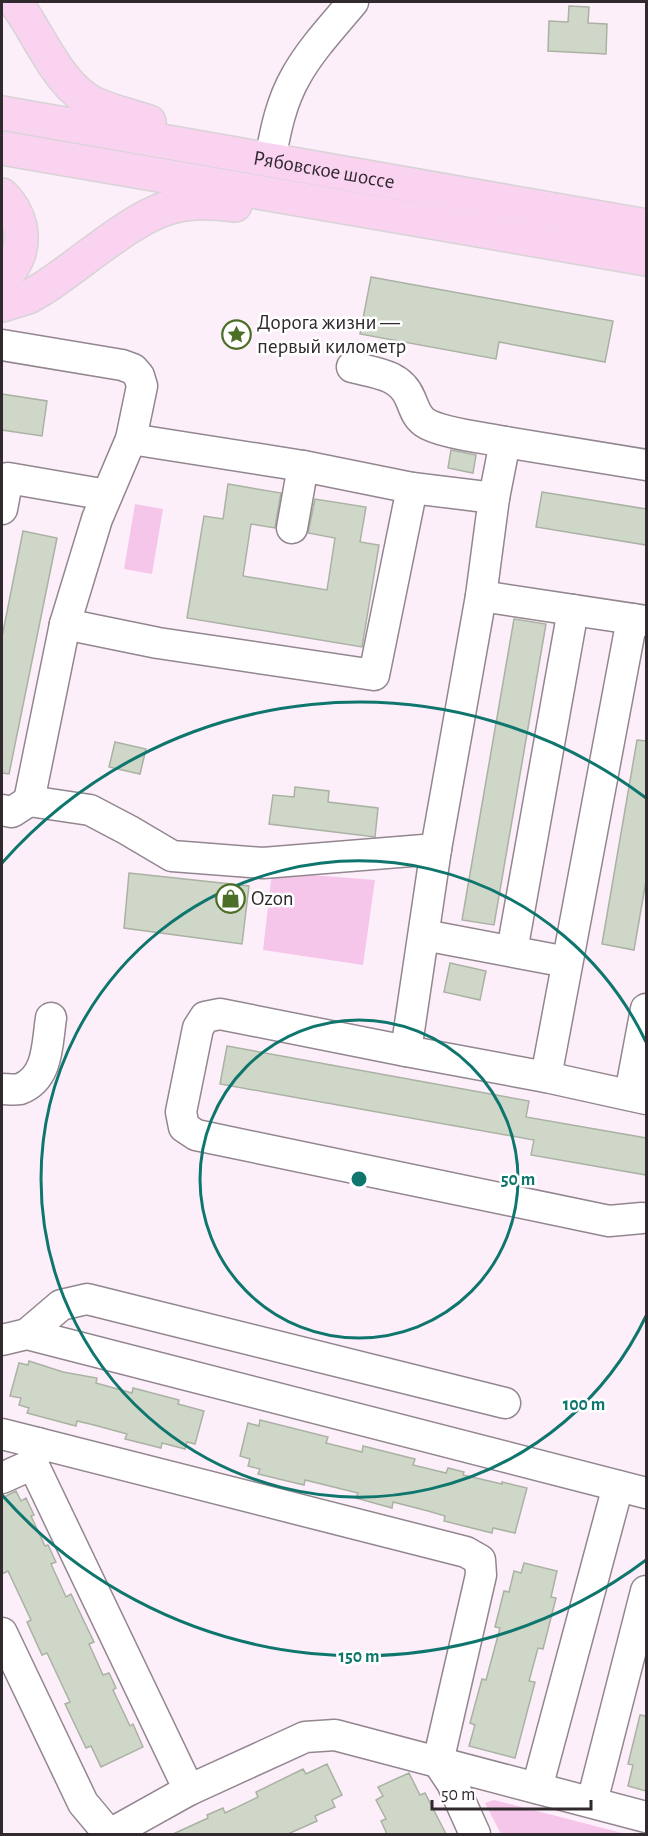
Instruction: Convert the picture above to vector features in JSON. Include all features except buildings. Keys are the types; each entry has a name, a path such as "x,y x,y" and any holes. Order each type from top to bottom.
{"main road":[{"path":"15,2 73,88 94,104 264,160"},
{"name":"Рябовское шоссе","path":"2,114 646,226"},
{"name":"Рябовское шоссе","path":"2,148 646,259"},
{"path":"2,195 15,211 20,222 21,236 20,249 15,262 2,278"},
{"path":"2,305 28,297 42,289 122,232 157,211 175,206 212,203 318,216 371,212"}],"street":[{"path":"264,160 296,76 313,50 353,2"},
{"path":"2,345 123,365 132,369 139,376 142,386 131,439 97,519 65,624 15,805 90,810 172,856 263,863 436,849"},
{"path":"352,368 391,377 402,384 423,422 434,427 505,442 646,465"},
{"path":"131,439 303,466 412,488 494,498"},
{"path":"406,1051 436,849 481,596 494,498 505,442"},
{"path":"292,528 303,466"},
{"path":"2,509 8,478 108,495"},
{"path":"65,624 158,643 374,675 412,488"},
{"path":"481,596 639,620 567,962 546,1077"},
{"path":"512,951 573,610"},
{"path":"424,935 567,962"},
{"path":"642,1218 609,1221 597,1219 196,1135 184,1127 182,1112 198,1028 205,1017 220,1014 638,1096 646,1010"},
{"path":"2,1089 19,1089 35,1080 44,1064 51,1018"},
{"path":"14,1337 61,1305 87,1299 505,1403"},
{"path":"14,1337 285,1401 632,1490 537,1788"},
{"path":"285,1401 298,1352"},
{"path":"2,1434 35,1454 466,1552 480,1560 481,1575 438,1762 452,1783 475,1834"},
{"path":"2,1478 35,1454"},
{"path":"35,1454 189,1790"},
{"path":"592,1802 646,1591"},
{"path":"2,1633 83,1803 110,1834 189,1790 305,1737 335,1735 646,1817"}],"shaded area":[{"path":"135,504 163,509 152,574 124,569"},
{"path":"272,872 375,880 363,965 263,950"},
{"path":"494,1800 626,1834 501,1834 485,1803"}],"place":[{"name":"Дорога жизни — первый километр","path":"236,334"},
{"name":"Ozon","path":"230,898"}]}
